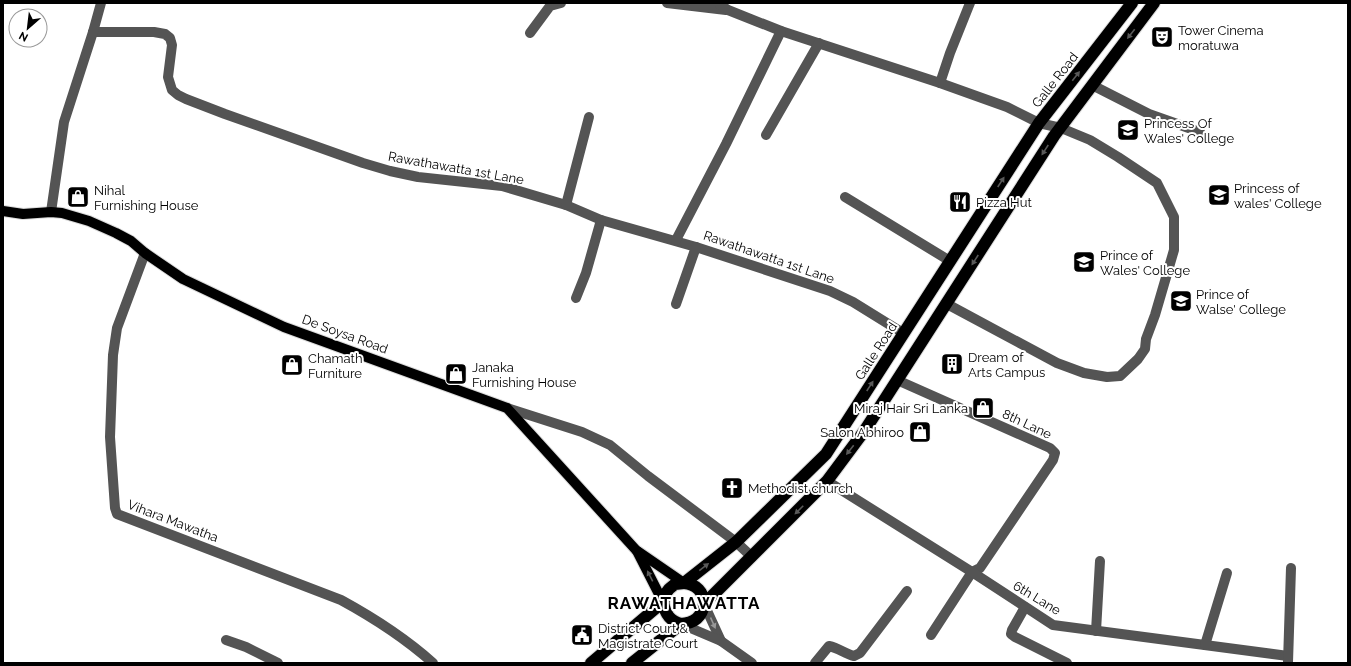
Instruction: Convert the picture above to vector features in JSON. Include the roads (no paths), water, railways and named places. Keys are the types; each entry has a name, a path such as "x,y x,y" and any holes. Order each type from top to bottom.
{"highway":[{"name":"Galle Road","path":"591,663 663,602 669,589 675,584 684,583 736,542 826,454 1039,123 1132,3"},
{"path":"704,604 827,481 865,430 1061,128 1154,3"},
{"path":"632,663 681,624 688,624 699,618 704,604 703,596 699,589 693,585 684,583"},
{"name":"De Soysa Road","path":"663,602 664,609 669,618 681,624"}],"main road":[{"name":"De Soysa Road","path":"3,211 23,214 51,212 76,216 89,221 131,241 145,253 183,279 284,327 507,408 636,550 684,583"},
{"name":"De Soysa Road","path":"636,550 663,602"}],"street":[{"path":"51,212 64,122 93,32 100,3"},
{"path":"530,33 551,5 561,3"},
{"path":"667,3 728,10 818,43 940,83 1006,107 1039,123 1061,128 1090,140 1157,183 1174,217 1174,250 1144,349 1138,360 1120,376 1107,377 1084,372 1057,363 947,304"},
{"path":"718,3 728,10"},
{"path":"940,83 970,3"},
{"path":"676,240 726,144 781,30"},
{"name":"Rawathawatta 1st Lane","path":"93,32 154,32 165,34 170,38 172,45 168,77 172,90 186,99 225,114 363,163 390,171 418,177 502,186 566,205 601,220 676,240 830,291 853,302 904,333"},
{"path":"766,135 818,43"},
{"path":"1092,85 1149,114 1200,132"},
{"path":"566,205 589,116"},
{"path":"845,197 950,261"},
{"path":"576,298 586,273 601,220"},
{"path":"676,304 696,247"},
{"name":"Vihara Mawatha","path":"145,253 116,328 113,355 110,437 115,508 117,514 341,600 374,618 416,648 433,663"},
{"name":"8th Lane","path":"898,380 1050,448 1055,453 1053,460 980,568 972,572"},
{"path":"507,408 582,432 610,446 736,542 752,557"},
{"name":"6th Lane","path":"827,481 1053,625 1205,645 1288,660"},
{"path":"1096,631 1100,561"},
{"path":"1288,660 1291,568"},
{"path":"931,635 972,572"},
{"path":"1205,645 1227,573"},
{"path":"815,663 829,646 835,647 850,656 860,653 907,591"},
{"path":"704,604 721,641"},
{"path":"1025,607 1011,634 1067,663"},
{"path":"681,624 721,641 752,663"},
{"path":"226,640 246,647 278,663"}],"place":[{"name":"Tower Cinema moratuwa","path":"1162,37"},
{"name":"Princess Of Wales' College","path":"1128,130"},
{"name":"Princess of wales' College","path":"1219,195"},
{"name":"Nihal Furnishing House","path":"78,197"},
{"name":"Pizza Hut","path":"960,202"},
{"name":"Prince of Wales' College","path":"1084,262"},
{"name":"Prince of Walse' College","path":"1181,301"},
{"name":"Dream of Arts Campus","path":"952,364"},
{"name":"Chamath Furniture","path":"292,365"},
{"name":"Janaka Furnishing House","path":"456,374"},
{"name":"Miraj Hair Sri Lanka","path":"983,408"},
{"name":"Salon Abhiroo","path":"920,432"},
{"name":"Methodist church","path":"732,488"},
{"name":"District Court & Magistrate Court","path":"582,635"}],"district":[{"name":"RAWATHAWATTA","path":"684,603"}]}
